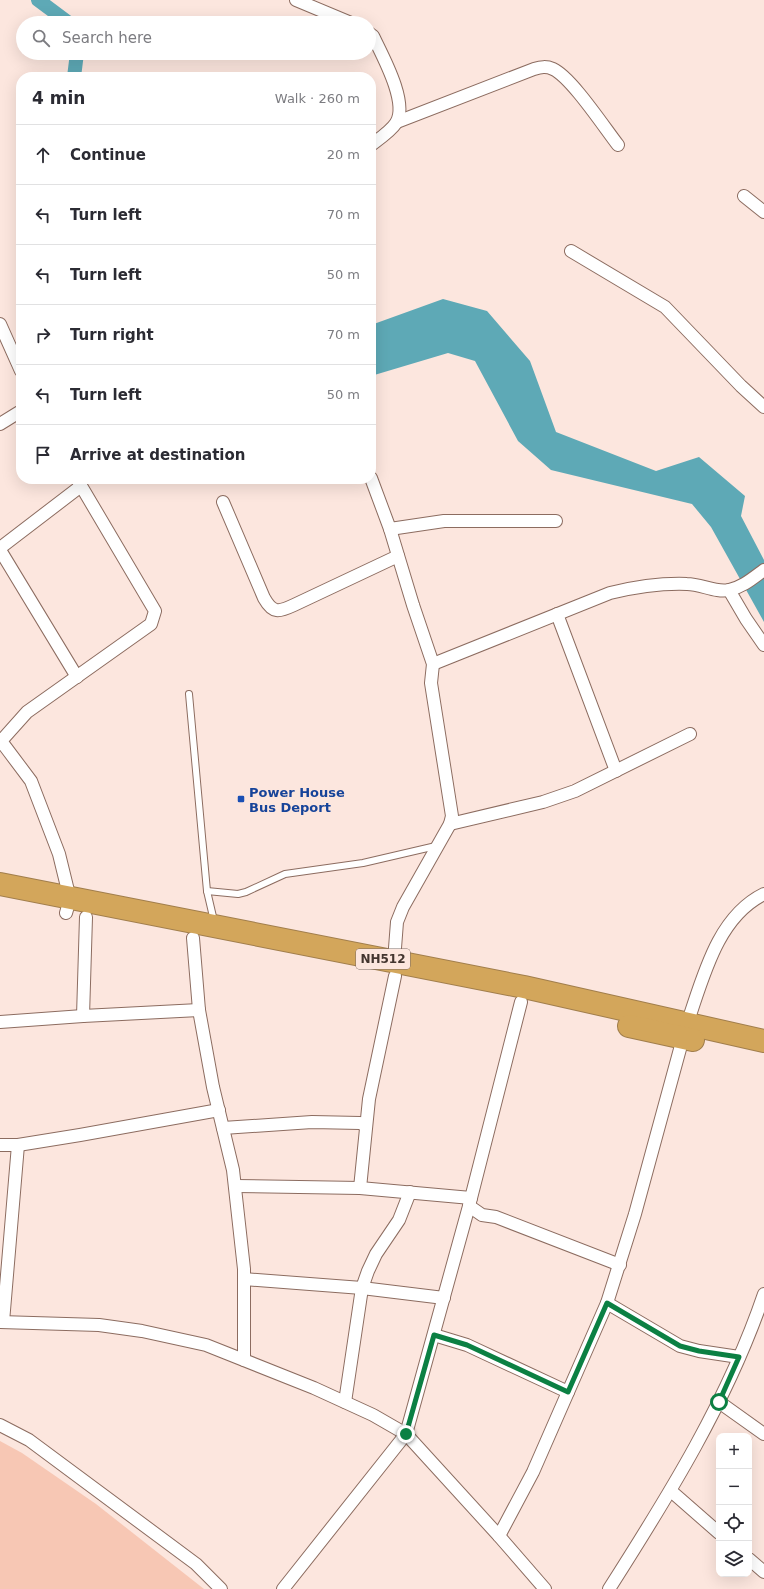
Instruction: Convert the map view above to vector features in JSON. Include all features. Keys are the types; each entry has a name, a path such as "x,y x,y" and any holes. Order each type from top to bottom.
{"highway":[{"name":"NH512","path":"0,884 74,910 193,938 395,968 521,1002 685,1031 764,1041"},
{"name":"NH512","path":"0,899 74,910 215,927 685,1031 764,1056"}],"street":[{"path":"296,0 334,16"},
{"path":"376,43 398,95 400,110 396,122"},
{"path":"376,140 396,122 534,69 545,67 554,69 569,83 618,145"},
{"path":"744,196 764,212"},
{"path":"571,251 665,307 741,386 764,406"},
{"path":"0,324 16,360"},
{"path":"0,424 16,415"},
{"path":"77,677 0,549 78,484"},
{"path":"80,484 156,611 151,624 28,712 1,741 31,781 59,854 74,910 83,1016"},
{"path":"360,1188 369,1099 395,968 397,922 403,907 450,824 452,816 431,683 433,664 390,529 373,484"},
{"path":"222,502 264,598 269,607 276,610 284,610 398,556"},
{"path":"390,529 444,521 556,521"},
{"path":"433,664 610,593 629,588 688,584 723,591 734,588 764,570"},
{"path":"734,588 746,619 764,645"},
{"path":"557,614 616,771"},
{"path":"450,824 543,802 575,791 690,734"},
{"path":"500,1536 533,1472 607,1303 620,1265 685,1031 708,965 718,942 742,908 754,898 764,894"},
{"path":"193,938 200,1010 235,1186 244,1278 244,1360"},
{"path":"290,1586 406,1434 470,1202 521,1002"},
{"path":"0,1022 200,1010"},
{"path":"0,1145 18,1145 219,1110"},
{"path":"223,1128 312,1122 360,1124 366,1126"},
{"path":"18,1145 1,1322 99,1325 142,1331 206,1346 244,1360 373,1415 406,1434 500,1536 545,1589"},
{"path":"235,1186 360,1188 410,1192 470,1202 482,1215 496,1217 620,1265"},
{"path":"345,1402 362,1288 376,1254 399,1220 410,1192"},
{"path":"244,1278 362,1288 444,1298"},
{"path":"609,1589 672,1491 719,1402 754,1322 764,1294"},
{"path":"607,1303 680,1346 699,1351 739,1357"},
{"path":"434,1335 467,1345 568,1392"},
{"path":"719,1402 764,1434"},
{"path":"0,1425 29,1440 42,1449 196,1564 221,1589"},
{"path":"672,1491 716,1530"},
{"path":"752,1562 764,1572"}],"lane":[{"path":"189,694 207,891 215,927"},
{"path":"207,891 238,894 246,892 285,874 363,864 438,846"}],"shaded area":[{"path":"0,1441 22,1453 96,1504 204,1589 0,1589"}],"water":[{"path":"443,299 487,311 530,361 556,432 656,471 699,457 745,496 741,516 764,560 764,622 711,527 692,504 551,470 518,441 475,361 448,353 376,375 376,323"}],"waterway":[{"path":"38,0 60,16"},
{"path":"75,72 76,60"}],"place":[{"name":"Power House Bus Deport","path":"241,799"}],"route":[{"path":"406,1434 434,1335 467,1345 568,1392 607,1303 680,1346 699,1351 739,1357 719,1402"}]}
